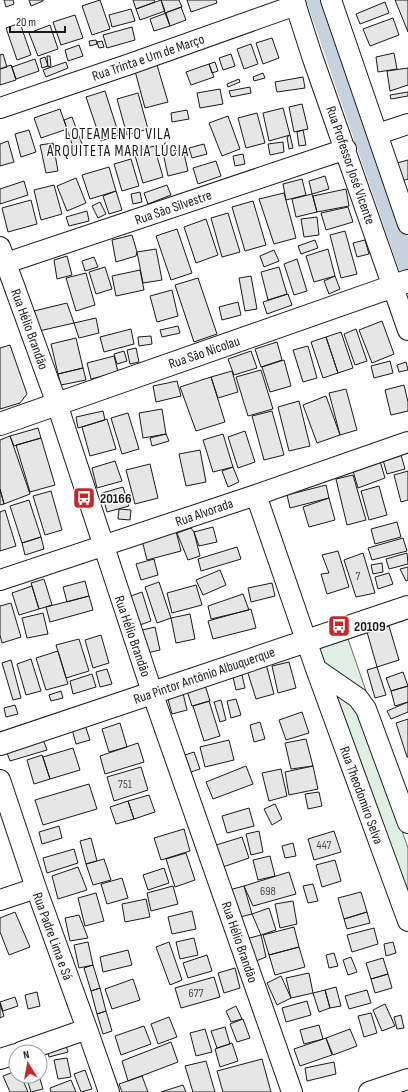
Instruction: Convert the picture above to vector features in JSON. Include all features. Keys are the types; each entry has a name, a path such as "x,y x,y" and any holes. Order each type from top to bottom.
{"main road":[{"name":"Rua São Nicolau","path":"0,424 399,284"},
{"name":"Rua Pintor Antônio Albuquerque","path":"0,744 408,607"}],"street":[{"path":"331,0 408,224"},
{"name":"Rua Trinta e Um de Março","path":"0,108 130,64 295,2"},
{"name":"Rua Professor José Vicente","path":"295,2 312,56 346,149 399,284 408,330"},
{"path":"378,134 408,124"},
{"name":"Rua São Silvestre","path":"2,258 346,149"},
{"name":"Rua Hélio Brandão","path":"2,258 56,404 152,692 292,1092"},
{"name":"Rua Alvorada","path":"0,580 256,495 408,442"},
{"name":"Rua Theodomiro Selva","path":"256,495 316,669 408,921"},
{"path":"316,669 363,703 408,823"},
{"name":"Rua Padre Lima e Sá","path":"0,780 36,888 108,1092"},
{"path":"0,900 36,888"},
{"path":"44,1044 87,1029"},
{"path":"369,1092 408,1079"}],"green space":[{"path":"346,633 368,697 315,659 310,643"},
{"path":"323,681 359,708 408,848 408,916"}],"building":[{"path":"4,0 13,0 14,4 6,7"},
{"path":"29,0 43,0 43,1 31,6"},
{"path":"100,0 110,29 92,35 82,6"},
{"path":"133,0 154,0 155,2 136,9"},
{"path":"161,0 165,11 140,20 136,9"},
{"path":"161,0 179,0 182,7 165,13"},
{"path":"187,0 216,0 217,3 191,12"},
{"path":"395,0 408,0 408,32"},
{"path":"385,2 389,13 360,24 356,14"},
{"path":"181,7 186,20 170,26 165,13"},
{"path":"131,9 135,21 112,27 109,15"},
{"path":"166,13 170,26 154,31 150,19"},
{"path":"75,15 83,38 61,45 53,22"},
{"path":"393,18 399,35 370,46 363,29"},
{"path":"20,23 31,55 17,60 6,28"},
{"path":"50,25 58,49 38,56 29,33"},
{"path":"132,27 135,40 107,48 103,35"},
{"path":"272,38 279,58 263,64 256,43"},
{"path":"96,40 97,44 90,46 89,41"},
{"path":"102,41 104,47 99,48 97,42"},
{"path":"251,44 258,64 244,69 237,49"},
{"path":"79,45 83,56 68,61 65,50"},
{"path":"394,53 397,69 378,72 376,57"},
{"path":"3,54 7,67 0,69 0,55"},
{"path":"231,54 235,66 223,70 219,58"},
{"path":"47,56 50,56 51,66 48,67"},
{"path":"45,57 48,66 42,68 40,59"},
{"path":"35,59 39,71 16,79 12,67"},
{"path":"66,62 68,68 46,77 43,70"},
{"path":"215,62 218,71 212,73 209,64"},
{"path":"209,64 214,77 191,85 186,72"},
{"path":"11,65 16,80 0,85 0,69"},
{"path":"157,65 168,102 145,108 135,71"},
{"path":"408,68 408,85 390,91 387,71"},
{"path":"263,73 265,78 254,81 253,77"},
{"path":"303,77 305,88 277,92 275,82"},
{"path":"239,79 240,82 228,87 227,84"},
{"path":"250,87 251,93 231,97 229,91"},
{"path":"220,89 223,104 200,108 197,93"},
{"path":"105,91 119,135 101,141 86,97"},
{"path":"408,92 408,96 391,99 390,95"},
{"path":"138,93 148,129 127,135 117,99"},
{"path":"302,104 308,129 294,132 289,107"},
{"path":"283,108 290,135 269,141 263,113"},
{"path":"60,109 67,129 41,138 34,118"},
{"path":"187,110 189,119 172,122 171,113"},
{"path":"257,113 265,143 246,148 238,118"},
{"path":"228,116 240,149 222,156 209,123"},
{"path":"72,117 82,144 73,147 64,120"},
{"path":"29,130 36,152 21,157 15,134"},
{"path":"303,130 306,145 299,146 297,132"},
{"path":"290,135 293,148 289,149 287,137"},
{"path":"8,141 14,162 0,166 0,144"},
{"path":"283,142 284,152 270,155 268,144"},
{"path":"53,143 58,171 46,173 40,145"},
{"path":"204,144 207,154 192,158 189,148"},
{"path":"154,146 163,177 143,183 134,152"},
{"path":"183,149 188,171 168,176 163,153"},
{"path":"243,154 245,164 235,166 233,156"},
{"path":"131,159 139,186 122,191 114,164"},
{"path":"408,160 408,179 402,181 397,163"},
{"path":"216,161 221,176 198,184 193,168"},
{"path":"109,167 116,191 90,199 82,175"},
{"path":"325,176 329,189 312,194 309,181"},
{"path":"76,178 86,203 67,211 57,186"},
{"path":"302,179 306,195 286,200 283,184"},
{"path":"24,181 28,195 0,204 0,189"},
{"path":"54,185 62,214 41,220 34,190"},
{"path":"167,185 171,195 148,204 144,193"},
{"path":"346,189 349,206 317,212 313,196"},
{"path":"116,191 122,210 109,214 103,196"},
{"path":"140,192 142,202 133,204 131,194"},
{"path":"284,193 296,238 274,244 259,199"},
{"path":"312,194 317,212 296,217 292,199"},
{"path":"31,200 37,224 8,232 2,208"},
{"path":"253,201 266,245 245,251 232,207"},
{"path":"100,202 106,214 98,218 92,206"},
{"path":"348,207 353,222 326,230 321,213"},
{"path":"87,211 89,221 69,226 66,217"},
{"path":"228,213 240,252 222,257 211,218"},
{"path":"317,217 319,235 304,237 301,219"},
{"path":"206,219 218,255 196,263 184,227"},
{"path":"177,229 192,273 171,280 156,236"},
{"path":"345,231 357,274 341,278 330,235"},
{"path":"132,235 137,252 136,256 116,262 112,240"},
{"path":"315,240 318,248 301,254 298,246"},
{"path":"365,240 369,254 357,257 353,243"},
{"path":"156,249 162,280 143,283 137,252"},
{"path":"328,249 335,276 314,282 306,256"},
{"path":"274,250 279,261 264,267 260,256"},
{"path":"67,256 72,275 57,279 54,260"},
{"path":"94,257 98,267 85,271 82,261"},
{"path":"297,259 307,291 294,295 284,264"},
{"path":"105,267 112,289 96,294 89,272"},
{"path":"279,267 287,294 268,300 261,272"},
{"path":"140,270 144,290 116,296 112,276"},
{"path":"86,273 95,305 76,311 66,278"},
{"path":"251,276 257,309 245,311 239,278"},
{"path":"335,276 340,289 329,294 324,281"},
{"path":"198,278 217,334 194,342 175,285"},
{"path":"172,290 178,316 157,322 150,296"},
{"path":"288,294 292,305 267,314 263,302"},
{"path":"238,302 241,315 222,320 219,307"},
{"path":"67,303 74,323 39,331 34,311"},
{"path":"96,318 99,333 79,338 74,323"},
{"path":"382,321 394,354 372,363 359,330"},
{"path":"178,326 180,333 162,337 160,330"},
{"path":"131,329 134,344 104,352 100,337"},
{"path":"356,329 367,361 355,365 344,334"},
{"path":"341,332 353,368 338,373 326,337"},
{"path":"151,336 152,344 139,346 138,337"},
{"path":"326,337 338,373 323,378 311,342"},
{"path":"76,338 83,368 58,374 51,344"},
{"path":"277,342 282,360 261,367 255,349"},
{"path":"10,345 27,394 20,403 0,409 0,348"},
{"path":"308,346 317,378 303,382 293,350"},
{"path":"136,348 139,362 130,364 127,350"},
{"path":"124,351 127,361 117,364 114,354"},
{"path":"251,351 257,368 234,375 228,359"},
{"path":"114,356 118,372 91,379 87,363"},
{"path":"284,360 291,386 270,392 262,367"},
{"path":"390,361 393,373 374,378 371,366"},
{"path":"406,362 408,370 399,372 397,365"},
{"path":"83,368 86,380 61,385 58,374"},
{"path":"261,370 273,409 248,416 236,377"},
{"path":"232,371 238,392 218,398 211,377"},
{"path":"211,377 225,422 196,431 180,387"},
{"path":"177,381 181,396 156,402 153,386"},
{"path":"404,385 408,402 408,411 391,415 385,390"},
{"path":"346,389 357,430 340,435 329,393"},
{"path":"326,396 340,435 317,443 303,405"},
{"path":"299,401 310,446 289,451 278,407"},
{"path":"162,409 166,434 143,438 139,413"},
{"path":"103,411 105,420 78,428 76,417"},
{"path":"272,411 284,455 264,460 252,416"},
{"path":"128,413 139,449 122,454 111,418"},
{"path":"107,419 116,449 90,456 82,427"},
{"path":"38,428 41,438 14,446 10,436"},
{"path":"245,431 255,462 238,468 228,437"},
{"path":"166,434 169,441 152,446 150,438"},
{"path":"223,434 233,467 213,472 203,440"},
{"path":"10,436 30,494 4,504 0,489 0,440"},
{"path":"41,438 55,485 30,492 16,445"},
{"path":"200,450 206,482 186,486 179,454"},
{"path":"401,455 405,469 387,474 383,460"},
{"path":"115,461 122,481 97,488 92,468"},
{"path":"380,461 385,478 358,488 353,471"},
{"path":"150,464 158,498 135,504 126,470"},
{"path":"233,467 239,482 228,487 222,471"},
{"path":"408,471 408,500 401,502 394,475"},
{"path":"353,475 366,520 347,525 336,479"},
{"path":"326,485 329,498 290,508 287,495"},
{"path":"379,486 387,515 369,520 361,491"},
{"path":"123,487 129,506 107,512 102,493"},
{"path":"0,489 4,504 0,505"},
{"path":"51,491 62,530 45,535 33,496"},
{"path":"329,498 335,520 309,527 303,507"},
{"path":"29,500 41,537 22,543 10,506"},
{"path":"119,509 131,510 130,520 118,519"},
{"path":"5,510 16,546 0,551 0,512"},
{"path":"397,522 401,537 375,544 371,529"},
{"path":"213,527 217,542 199,546 194,532"},
{"path":"191,528 194,532 200,556 188,560 177,533"},
{"path":"176,531 181,551 147,560 142,540"},
{"path":"41,537 44,549 25,555 22,543"},
{"path":"403,538 407,551 372,560 368,548"},
{"path":"237,547 241,559 201,571 198,559"},
{"path":"338,551 349,587 327,594 321,574 329,573 322,555"},
{"path":"363,553 375,593 356,597 344,560"},
{"path":"407,553 408,564 389,569 386,559"},
{"path":"154,559 158,575 141,580 136,564"},
{"path":"382,563 383,572 373,574 371,565"},
{"path":"408,567 408,580 406,581 400,569"},
{"path":"220,570 226,585 203,595 196,580"},
{"path":"389,573 393,584 378,589 375,577"},
{"path":"44,579 52,605 39,609 31,583"},
{"path":"85,581 89,596 67,602 63,587"},
{"path":"159,582 171,618 157,623 145,587"},
{"path":"272,583 275,596 251,602 248,588"},
{"path":"196,585 202,605 172,613 167,593"},
{"path":"32,586 39,609 19,615 12,593"},
{"path":"142,592 151,621 137,626 128,597"},
{"path":"243,594 249,610 211,619 208,606"},
{"path":"89,596 93,610 50,622 46,607"},
{"path":"11,603 21,637 2,643 0,635 0,606"},
{"path":"251,609 256,628 213,639 208,621"},
{"path":"43,613 48,634 27,638 22,618"},
{"path":"190,614 195,639 176,643 171,618"},
{"path":"389,626 399,660 377,667 367,632"},
{"path":"155,627 160,650 143,654 138,631"},
{"path":"101,635 109,663 93,668 85,640"},
{"path":"79,639 89,671 66,678 56,645"},
{"path":"58,651 68,684 46,690 36,658"},
{"path":"31,659 41,691 26,695 17,664"},
{"path":"11,660 21,698 13,700 2,663"},
{"path":"289,662 296,688 278,693 272,666"},
{"path":"266,664 274,694 256,699 247,670"},
{"path":"377,667 386,695 375,698 367,670"},
{"path":"107,669 112,684 100,687 96,672"},
{"path":"403,672 408,686 391,691 386,678"},
{"path":"92,674 96,687 73,694 70,681"},
{"path":"242,675 245,688 236,690 233,677"},
{"path":"204,682 210,701 192,706 186,688"},
{"path":"408,686 408,702 395,706 391,691"},
{"path":"182,689 187,710 172,714 166,692"},
{"path":"61,691 63,698 51,701 49,695"},
{"path":"236,699 241,715 231,718 227,701"},
{"path":"221,700 226,720 220,722 214,702"},
{"path":"209,701 220,736 204,741 193,706"},
{"path":"408,702 408,712 391,719 387,711"},
{"path":"15,705 18,714 6,717 4,708"},
{"path":"302,712 309,733 286,740 279,720"},
{"path":"408,719 408,757 407,757 396,723"},
{"path":"260,722 265,739 254,742 250,725"},
{"path":"120,723 127,747 109,752 102,729"},
{"path":"85,725 90,740 76,744 72,729"},
{"path":"43,739 47,750 10,761 6,750"},
{"path":"306,739 313,766 291,769 285,743"},
{"path":"229,740 234,760 205,767 200,747"},
{"path":"138,743 144,762 105,774 100,756"},
{"path":"73,748 80,770 50,779 43,757"},
{"path":"194,752 200,769 191,772 185,755"},
{"path":"42,755 50,779 34,784 27,760"},
{"path":"246,766 253,784 213,799 206,782"},
{"path":"313,766 318,789 289,795 285,772"},
{"path":"141,767 148,790 114,801 107,777"},
{"path":"281,769 287,796 269,801 262,773"},
{"path":"89,784 97,809 43,825 35,800"},
{"path":"319,792 322,806 308,809 305,794"},
{"path":"149,795 155,812 134,819 128,801"},
{"path":"128,801 134,819 116,824 110,807"},
{"path":"275,804 282,819 272,825 264,809"},
{"path":"249,808 254,826 227,833 222,816"},
{"path":"59,826 62,838 42,844 39,832"},
{"path":"184,829 190,851 161,860 154,838"},
{"path":"259,831 263,852 251,855 246,834"},
{"path":"334,831 341,852 314,860 308,839"},
{"path":"242,837 249,858 220,868 213,846"},
{"path":"91,838 97,861 86,864 80,841"},
{"path":"293,843 296,856 285,858 282,846"},
{"path":"74,849 78,863 47,873 43,858"},
{"path":"186,853 195,880 175,887 166,859"},
{"path":"270,856 275,876 258,880 253,860"},
{"path":"104,859 111,880 93,885 86,864"},
{"path":"335,860 341,881 322,887 316,865"},
{"path":"78,867 87,890 58,899 52,876"},
{"path":"164,868 169,883 148,890 143,875"},
{"path":"289,872 296,894 253,906 244,886"},
{"path":"122,878 128,898 107,904 101,884"},
{"path":"313,884 318,901 308,903 303,886"},
{"path":"173,886 178,904 151,911 147,893"},
{"path":"244,886 252,914 236,918 229,890"},
{"path":"361,892 367,912 344,919 338,898"},
{"path":"96,893 104,921 85,926 78,898"},
{"path":"146,899 150,917 125,922 122,904"},
{"path":"293,901 297,924 280,928 275,904"},
{"path":"269,908 276,930 261,935 252,914"},
{"path":"192,911 196,929 172,934 168,917"},
{"path":"15,912 30,947 9,955 0,932 0,918"},
{"path":"367,912 370,923 347,929 344,919"},
{"path":"79,915 88,938 70,941 65,918"},
{"path":"294,927 299,947 269,955 263,935"},
{"path":"374,928 378,944 352,952 347,935"},
{"path":"261,935 266,957 256,961 246,939"},
{"path":"194,938 198,955 180,959 176,942"},
{"path":"88,942 93,965 79,968 74,945"},
{"path":"169,942 182,980 170,985 156,947"},
{"path":"393,942 396,953 386,956 384,944"},
{"path":"299,947 305,967 275,975 269,955"},
{"path":"128,950 132,965 103,972 100,957"},
{"path":"334,953 338,966 329,968 326,955"},
{"path":"207,955 212,971 188,978 183,963"},
{"path":"351,957 357,972 348,975 343,960"},
{"path":"383,958 388,974 371,979 366,963"},
{"path":"93,965 100,988 91,991 84,968"},
{"path":"235,968 240,988 224,993 218,973"},
{"path":"309,973 313,993 291,998 286,978"},
{"path":"388,974 392,988 375,993 371,979"},
{"path":"281,976 291,998 277,1005 267,983"},
{"path":"214,977 220,997 181,1008 175,988"},
{"path":"133,979 140,1000 112,1009 105,989"},
{"path":"336,987 341,1006 330,1008 325,990"},
{"path":"100,988 106,1011 97,1014 91,991"},
{"path":"325,990 330,1008 319,1012 313,993"},
{"path":"367,990 371,1003 349,1009 345,996"},
{"path":"37,992 40,1006 28,1009 25,995"},
{"path":"15,997 18,1006 3,1011 0,1002"},
{"path":"307,1001 311,1015 286,1022 282,1008"},
{"path":"0,1004 4,1016 0,1018"},
{"path":"385,1004 395,1026 382,1031 373,1010"},
{"path":"236,1006 242,1019 231,1022 226,1011"},
{"path":"106,1011 112,1031 103,1034 97,1014"},
{"path":"371,1013 377,1033 364,1037 358,1016"},
{"path":"401,1015 404,1028 397,1029 394,1017"},
{"path":"169,1017 177,1037 158,1044 151,1024"},
{"path":"243,1019 250,1038 237,1042 230,1024"},
{"path":"319,1025 323,1039 304,1044 300,1030"},
{"path":"144,1026 151,1044 121,1055 115,1036"},
{"path":"225,1027 230,1044 217,1048 211,1031"},
{"path":"205,1029 212,1052 196,1056 190,1033"},
{"path":"350,1029 357,1046 333,1055 326,1038"},
{"path":"326,1038 332,1055 300,1066 294,1049"},
{"path":"65,1042 68,1052 49,1057 48,1046"},
{"path":"171,1042 178,1062 128,1081 122,1061"},
{"path":"232,1043 238,1061 220,1067 215,1049"},
{"path":"67,1058 71,1077 58,1079 54,1060"},
{"path":"262,1059 271,1092 223,1092 217,1071"},
{"path":"206,1061 215,1092 193,1092 185,1066"},
{"path":"334,1062 336,1074 307,1081 305,1068"},
{"path":"85,1070 92,1089 81,1092 74,1074"},
{"path":"8,1074 8,1084 24,1084 28,1092 10,1092 3,1076"},
{"path":"142,1076 148,1092 122,1092 119,1084"},
{"path":"71,1080 76,1092 51,1092 50,1088"},
{"path":"28,1084 41,1084 43,1089 31,1092"},
{"path":"183,1085 186,1092 161,1092"}],"waterway":[{"path":"316,0 408,267"}],"place":[{"name":"20166","path":"84,498"},
{"name":"20109","path":"339,626"}],"district":[{"name":"LOTEAMENTO VILA ARQUITETA MARIA LÚCIA","path":"118,142"}]}
